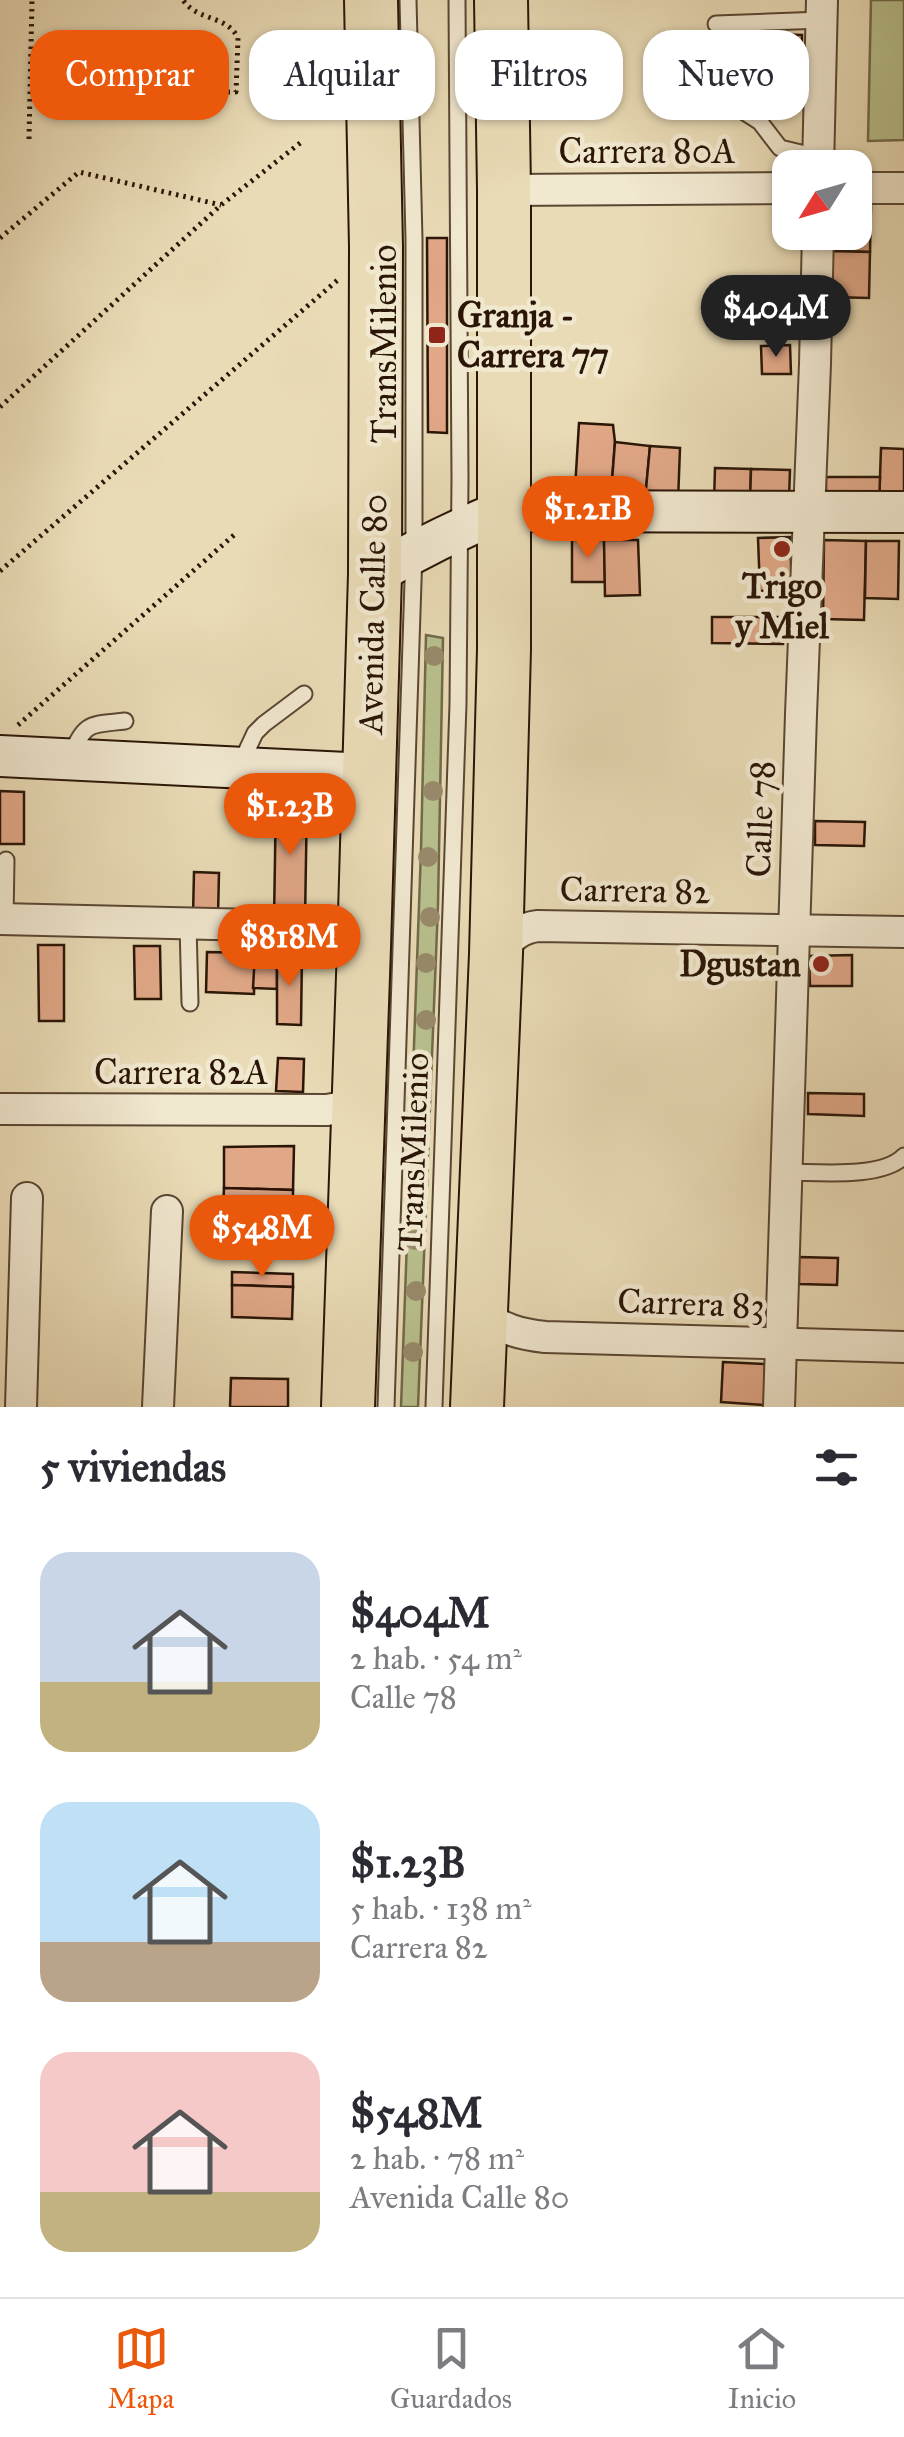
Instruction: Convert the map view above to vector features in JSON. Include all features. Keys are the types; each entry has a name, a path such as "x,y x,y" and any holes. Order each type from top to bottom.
{"highway":[{"name":"Avenida Calle 80","path":"348,1407 368,774 394,562 376,246 371,0"},
{"path":"478,1407 503,686 482,520 504,190 500,0"}],"street":[{"path":"818,150 822,10"},
{"name":"Carrera 80A","path":"504,190 772,188"},
{"path":"872,188 904,188"},
{"name":"Calle 78","path":"779,1407 818,250"},
{"path":"394,562 482,520 904,512"},
{"path":"7,742 68,759 368,774"},
{"path":"2,919 316,928 364,947"},
{"name":"Carrera 82","path":"496,954 513,935 538,926 904,932"},
{"name":"Carrera 82A","path":"0,1109 326,1110 359,1098"},
{"path":"20,1407 27,1198"},
{"path":"158,1407 167,1210"},
{"name":"Carrera 83","path":"481,1315 502,1328 545,1337 904,1346"}],"lane":[{"name":"TransMilenio","path":"386,1407 394,562 414,260 408,0"},
{"name":"TransMilenio","path":"434,1407 453,886 482,520 457,0"},
{"path":"716,24 822,10"},
{"path":"757,120 780,148 788,150"},
{"path":"238,768 255,734 304,694"},
{"path":"68,759 86,729 125,721"},
{"path":"2,919 6,860"},
{"path":"188,924 190,1003"},
{"path":"787,1172 877,1169 904,1156"}],"path":[{"path":"29,139 32,0"},
{"path":"183,0 191,11 230,25 236,32 236,92 229,92"},
{"path":"0,407 221,206 304,140"},
{"path":"0,238 78,172 221,206"},
{"path":"0,571 376,246"},
{"path":"7,742 234,535"}],"green space":[{"path":"871,0 904,0 904,140 868,141"},
{"path":"426,635 443,638 438,905 418,1407 401,1407 421,850"}],"building":[{"name":"Granja - Carrera 77","path":"427,238 447,238 447,433 428,432"},
{"path":"831,251 870,252 869,298 830,297"},
{"path":"790,345 791,374 762,374 761,346"},
{"path":"579,423 613,425 610,507 574,505"},
{"path":"615,442 650,446 645,500 610,507"},
{"path":"650,446 680,448 678,502 645,500"},
{"path":"881,448 904,449 904,507 879,506"},
{"path":"715,468 751,469 750,503 714,502"},
{"path":"751,469 790,470 789,498 750,503"},
{"path":"826,477 880,477 879,506 826,505"},
{"path":"790,537 792,590 760,591 758,538"},
{"path":"572,540 604,540 605,582 572,582"},
{"path":"604,540 638,540 640,595 605,596"},
{"path":"824,540 866,541 864,620 823,619"},
{"path":"866,541 899,541 898,599 865,598"},
{"path":"712,617 783,617 783,644 712,643"},
{"path":"0,791 24,792 24,844 0,844"},
{"path":"276,796 307,797 305,921 274,920"},
{"path":"815,821 865,822 864,846 815,845"},
{"path":"194,872 219,873 218,916 193,915"},
{"path":"38,945 64,945 64,1021 39,1021"},
{"path":"134,946 160,946 161,999 135,999"},
{"path":"207,952 255,953 254,994 206,992"},
{"path":"255,953 277,953 277,989 253,988"},
{"path":"277,953 302,954 301,1025 277,1024"},
{"path":"852,955 852,986 810,986 809,956"},
{"path":"278,1058 304,1059 303,1092 276,1091"},
{"path":"808,1093 864,1094 864,1116 808,1114"},
{"path":"294,1146 293,1190 224,1188 224,1147"},
{"path":"224,1188 293,1190 293,1213 223,1211"},
{"path":"233,1212 293,1213 293,1246 233,1245"},
{"path":"799,1257 838,1258 837,1285 799,1284"},
{"path":"232,1272 293,1274 293,1287 232,1285"},
{"path":"232,1285 293,1287 292,1319 232,1317"},
{"path":"723,1362 765,1364 764,1405 721,1402"},
{"path":"231,1378 288,1379 288,1407 230,1407"}],"place":[{"name":"Granja - Carrera 77","path":"437,335"},
{"name":"Trigo y Miel","path":"782,549"},
{"name":"Dgustan","path":"821,964"}]}
